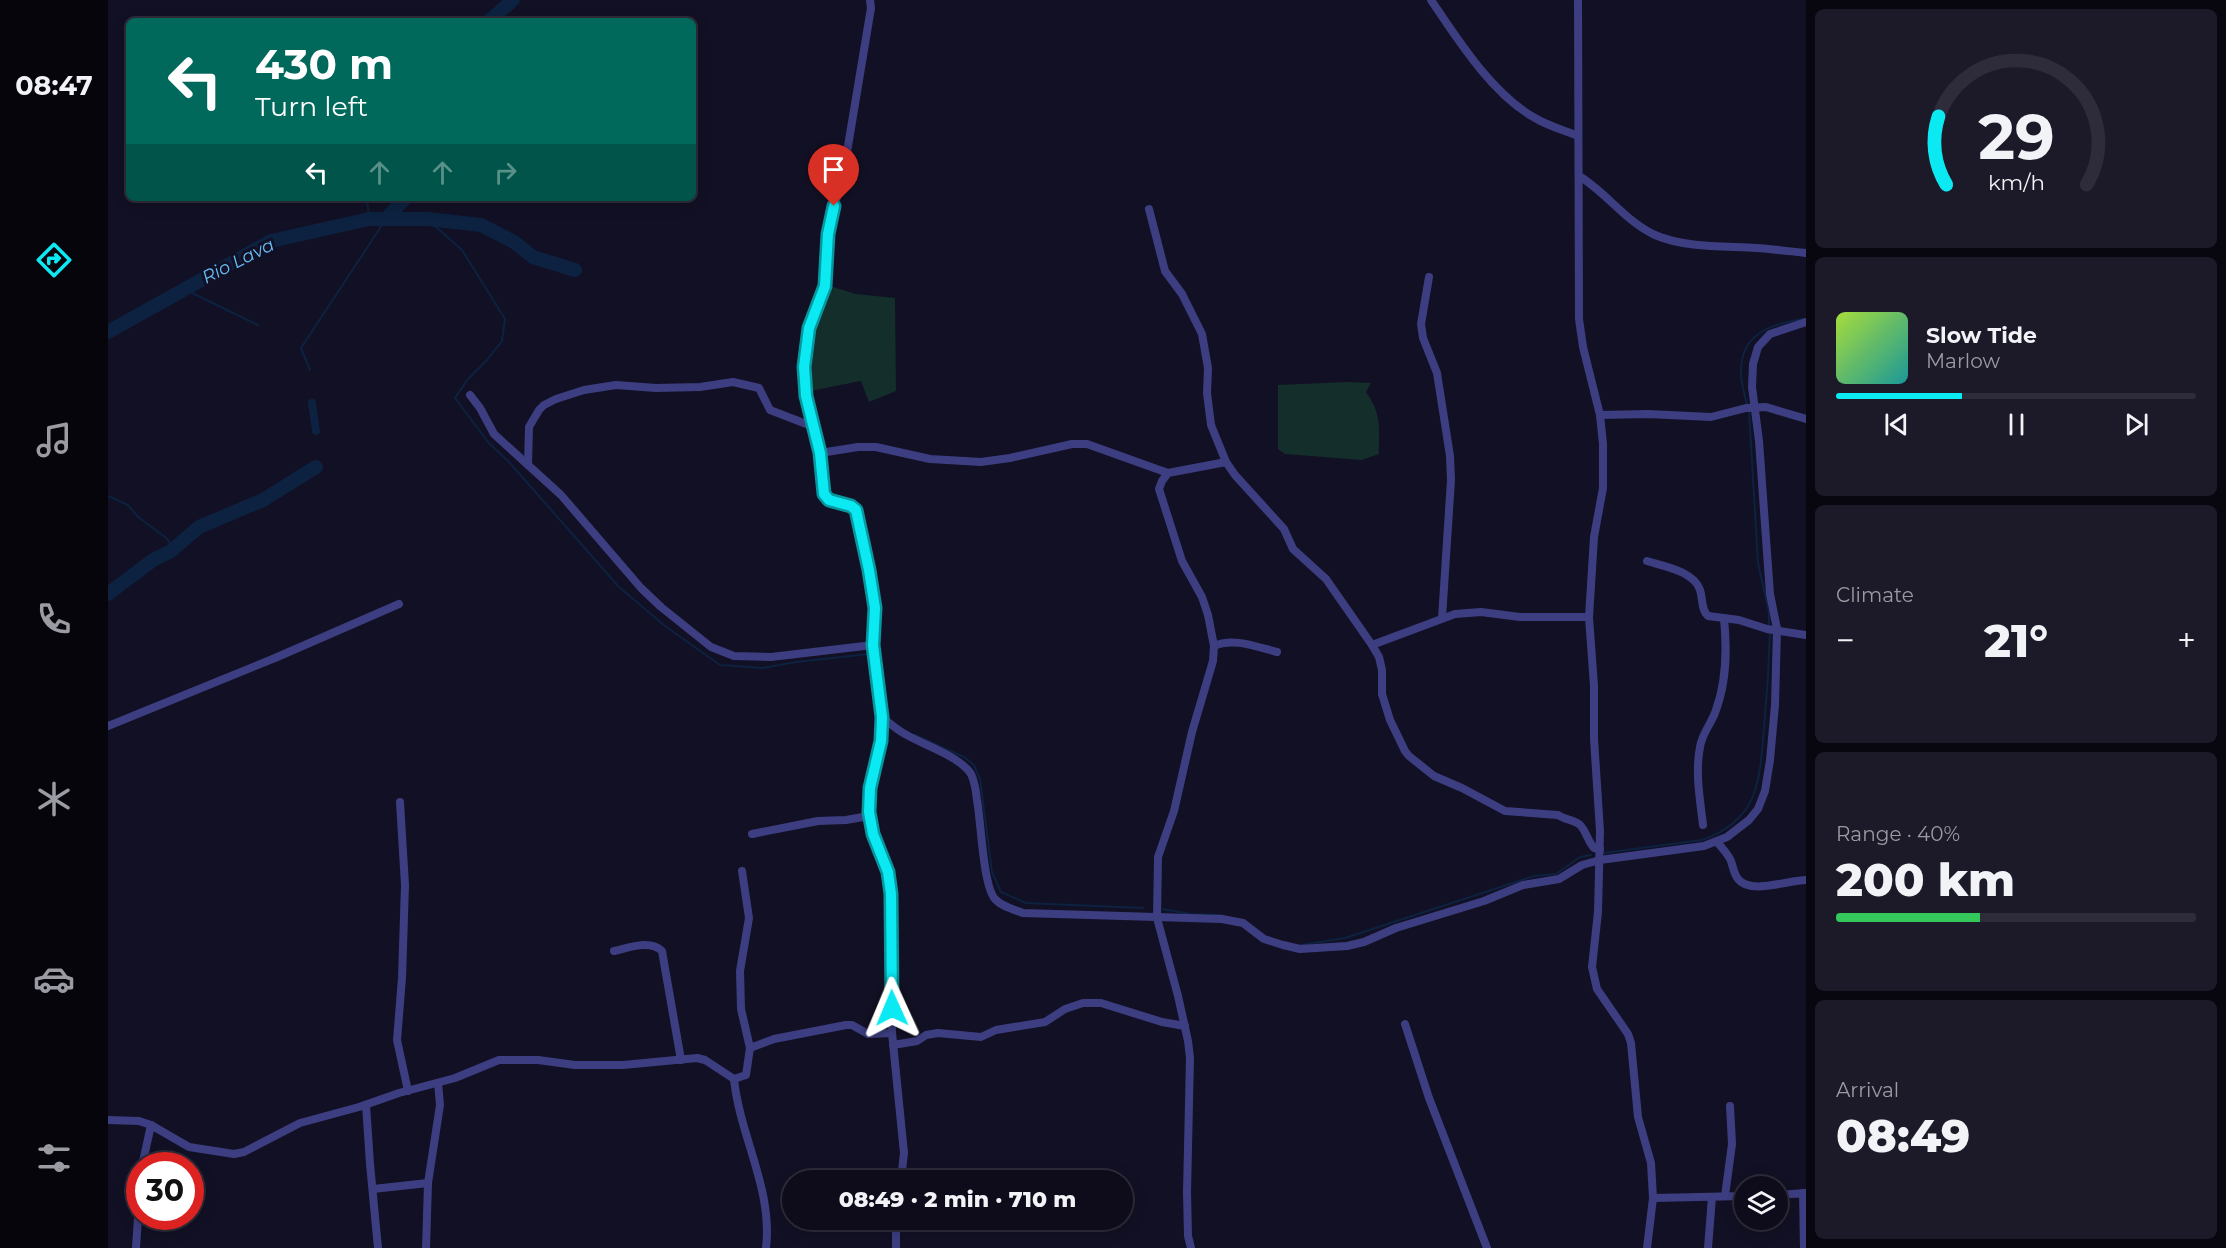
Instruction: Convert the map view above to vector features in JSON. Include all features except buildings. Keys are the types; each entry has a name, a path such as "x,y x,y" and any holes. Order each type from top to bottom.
{"street":[{"path":"870,0 871,8 845,164 828,234 825,286 809,328 804,367 806,396 820,453 826,498 851,506 856,510 875,608 873,645 882,717 881,741 870,788 869,816 873,834 888,872 891,894 892,1034 904,1153 902,1170"},
{"path":"1431,0 1461,44 1503,93 1535,119 1578,136"},
{"path":"1578,0 1579,319 1583,347 1600,415 1603,488 1594,537 1589,616 1600,849 1598,912 1593,945 1594,980 1602,997 1628,1034 1638,1117 1651,1162 1653,1197 1647,1248"},
{"path":"1579,176 1655,235 1697,245 1806,253"},
{"path":"1149,209 1165,271 1182,294 1202,334 1208,369 1207,393 1211,425 1226,462 1284,529 1293,549 1326,579 1372,645 1382,670 1382,694 1390,720 1405,751 1423,769 1504,811 1558,815 1567,821 1575,822 1581,826 1594,848 1600,849"},
{"path":"1429,277 1421,324 1423,338 1437,373 1450,456 1451,480 1442,618"},
{"path":"882,717 901,732 959,762 970,772 974,781 982,828 986,877 990,893 1006,908 1023,913 1190,917 1243,923 1264,939 1300,949 1347,946 1364,942 1396,928 1484,901 1523,885 1559,879 1581,865 1718,842 1749,820 1758,808 1765,791 1775,705 1770,594 1750,408 1753,364 1758,347 1770,334 1806,322"},
{"path":"528,465 529,428 538,410 556,399 602,386 700,387 733,382 755,386 761,390 770,410 814,427"},
{"path":"470,395 494,434 561,495 640,588 671,616 716,650 734,656 771,657 873,645"},
{"path":"1600,415 1657,414 1711,417 1750,408 1766,407 1806,419"},
{"path":"820,453 858,447 876,447 930,459 981,462 1072,444 1086,444 1168,473 1226,462"},
{"path":"1168,473 1159,489 1182,561 1202,597 1214,646 1213,661 1192,732 1174,811 1158,857 1157,918 1185,1026 1190,1058 1187,1192 1188,1236 1191,1248"},
{"path":"1647,561 1686,575 1700,588 1705,614 1806,635"},
{"path":"108,726 275,658 399,604"},
{"path":"1372,645 1442,618 1481,612 1520,617 1589,616"},
{"path":"1703,825 1697,765 1702,735 1714,714 1722,687 1726,664 1724,618"},
{"path":"1214,646 1221,642 1241,643 1277,652"},
{"path":"400,802 405,885 397,1040 408,1091"},
{"path":"752,834 818,821 869,816"},
{"path":"1718,842 1730,859 1736,878 1747,885 1760,886 1792,880 1806,880"},
{"path":"734,1079 746,1075 750,1048 741,1008 740,971 749,918 742,872"},
{"path":"614,951 649,945 662,951 681,1060"},
{"path":"893,1045 917,1041 926,1035 938,1033 981,1037 996,1030 1045,1022 1065,1009 1083,1003 1101,1003 1162,1022 1185,1026"},
{"path":"1405,1024 1429,1098 1487,1248"},
{"path":"750,1048 774,1038 846,1025 852,1025 868,1034 892,1034"},
{"path":"108,1120 139,1121 189,1147 234,1154 244,1152 300,1123 438,1083 499,1060 531,1059 587,1065 623,1065 705,1060 734,1079 741,1120 762,1188 767,1223 766,1248"},
{"path":"426,1248 428,1183 440,1105 438,1083"},
{"path":"366,1105 378,1248"},
{"path":"1725,1196 1732,1144 1730,1106"},
{"path":"145,1152 150,1125"},
{"path":"373,1189 428,1183"},
{"path":"1788,1194 1804,1193 1804,1248"},
{"path":"1653,1197 1734,1196"},
{"path":"1708,1248 1712,1197"},
{"path":"136,1248 137,1230"},
{"path":"896,1230 896,1248"}],"green space":[{"path":"830,286 856,294 895,298 896,391 869,402 861,381 810,391 808,362 811,337"},
{"path":"1371,383 1366,392 1377,414 1379,454 1362,460 1285,454 1278,449 1278,385"}],"waterway":[{"name":"Rio Lava","path":"492,18 513,0"},
{"path":"367,201 369,219"},
{"name":"Rio Lava","path":"386,219 402,201"},
{"name":"Rio Lava","path":"108,332 271,241 369,219 427,219 481,225 514,242 533,257 575,270"},
{"path":"310,370 301,348 386,219"},
{"path":"427,219 462,250 505,319 502,341 468,379 455,398 488,442 509,462 619,587 665,626 720,665 763,668 869,654"},
{"path":"184,289 258,325"},
{"path":"1747,405 1741,373 1742,360 1751,340 1769,328 1803,319"},
{"path":"312,403 316,431"},
{"path":"1749,411 1758,563 1769,612 1769,626"},
{"path":"108,594 153,560 171,551 199,527 263,500 316,467"},
{"path":"108,496 128,505 138,517 165,537 169,541 171,551"},
{"path":"1604,853 1702,840 1725,829 1745,811 1756,788 1761,763 1770,631"},
{"path":"878,656 881,660 886,708 890,720"},
{"path":"915,735 964,757 974,765 980,779 992,872 1001,892 1026,903 1143,908"},
{"path":"1301,945 1345,938 1534,876 1556,874 1580,857 1591,855"},
{"path":"1163,909 1190,914 1222,915"}],"route":[{"path":"834,206 828,234 825,286 809,328 804,367 806,396 820,453 824,494 829,500 851,506 856,510 875,608 873,645 882,717 881,741 870,788 869,812 873,834 888,872 891,894 892,1008"}]}
